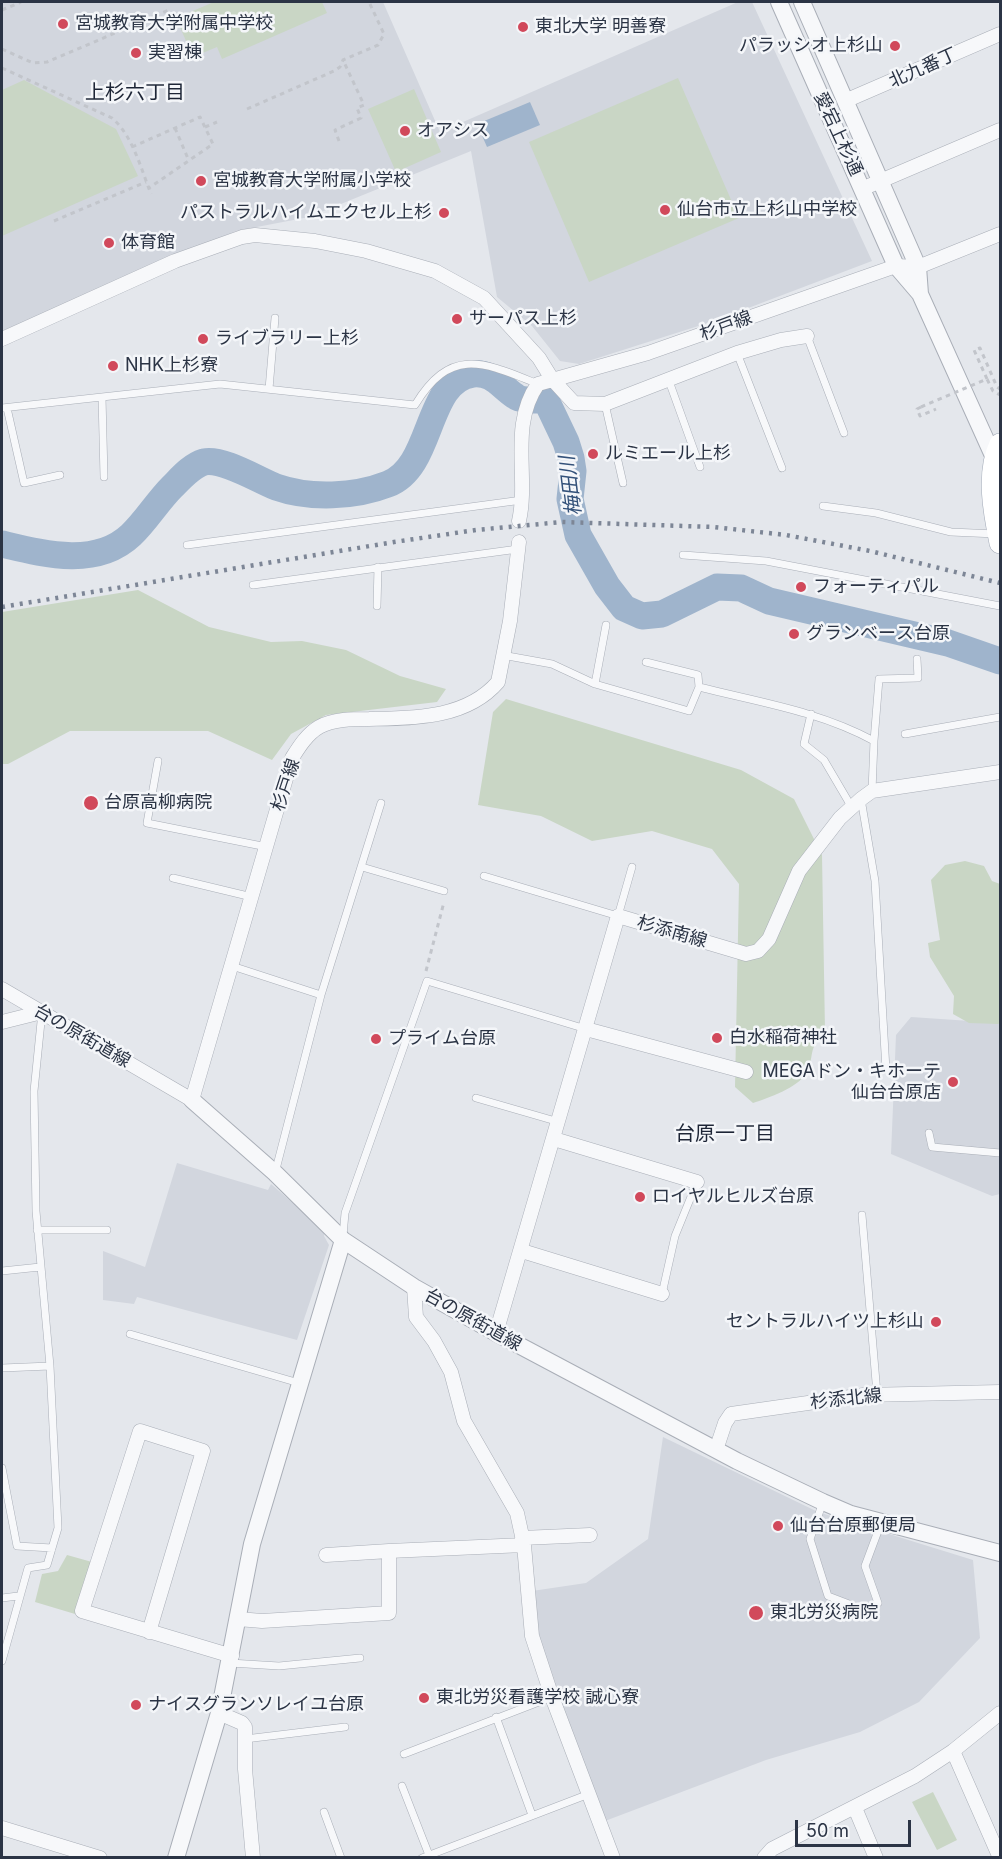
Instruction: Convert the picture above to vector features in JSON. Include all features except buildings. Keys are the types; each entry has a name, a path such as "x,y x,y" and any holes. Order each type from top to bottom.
{"main road":[{"path":"998,452 994,500 1000,539"}],"street":[{"name":"愛宕上杉通","path":"778,2 864,188 896,266 920,294 998,452"},
{"name":"愛宕上杉通","path":"802,2 918,267 920,294"},
{"name":"北九番丁","path":"846,101 1000,34"},
{"path":"864,188 1000,130"},
{"path":"918,267 1000,234"},
{"path":"2,339 175,261 218,244 255,235 315,241 366,251 435,271 484,298 540,358 552,379 574,403 604,404 737,353 781,340 807,336"},
{"name":"杉戸線","path":"537,386 552,379 648,353 896,266 918,267"},
{"path":"519,521 524,499 521,436 523,418 537,386"},
{"name":"杉戸線","path":"192,1100 292,758 303,741 319,727 335,721 436,716 459,708 492,689 498,682 510,621 518,545"},
{"path":"862,799 1000,772"},
{"name":"杉添南線","path":"496,1334 618,916 746,954 758,951 769,939 782,915 800,872 862,799"},
{"name":"台の原街道線","path":"2,989 192,1100 275,1173 343,1240 414,1287 496,1334 716,1450 823,1502 851,1514 1000,1553"},
{"path":"2,1022 42,1012"},
{"path":"586,1029 746,1072"},
{"path":"554,1139 697,1182"},
{"path":"176,1857 219,1713 252,1544 343,1240"},
{"path":"522,1251 662,1294"},
{"path":"414,1287 416,1317 451,1372 464,1421 518,1513 523,1541 532,1636 552,1697 613,1857"},
{"name":"杉添北線","path":"716,1450 725,1423 731,1414 877,1394 922,1396 1000,1392"},
{"path":"149,1632 202,1451 140,1431 82,1611 231,1660"},
{"path":"326,1555 590,1535"},
{"path":"238,1619 262,1621 389,1613 389,1551"},
{"path":"219,1713 242,1723 245,1727 245,1769 254,1857"},
{"path":"764,1857 772,1849 915,1776 953,1751 1000,1713"},
{"path":"953,1751 1000,1857"},
{"path":"855,1808 876,1857"},
{"path":"2,1828 100,1857"}],"lane":[{"path":"269,389 276,318"},
{"path":"807,336 843,433"},
{"path":"737,353 782,468"},
{"path":"60,475 24,483 4,408 220,384 415,405 428,383 450,367 460,363 499,368 537,386"},
{"path":"669,381 700,468"},
{"path":"102,397 104,477"},
{"path":"604,404 623,483"},
{"path":"187,544 524,499"},
{"path":"823,506 876,513 951,532 1000,539"},
{"path":"253,585 518,545"},
{"path":"683,555 766,561 1000,606"},
{"path":"377,606 378,567"},
{"path":"595,684 606,625"},
{"path":"502,656 552,664 595,684 689,711 699,687 698,675 646,662"},
{"path":"886,1070 875,881 862,799 873,741 879,679 918,678 917,659"},
{"path":"699,687 811,714 848,727 873,741"},
{"path":"811,714 804,744 824,760 862,799"},
{"path":"905,734 1000,717"},
{"path":"158,761 147,823 267,847"},
{"path":"275,1173 321,995 381,803"},
{"path":"362,867 444,891"},
{"path":"484,876 618,916 632,867"},
{"path":"173,878 252,897"},
{"path":"232,966 321,995"},
{"path":"343,1240 345,1213 427,981 586,1029"},
{"path":"2,1661 18,1596 28,1568 48,1565 58,1528 50,1366 37,1230 34,1091 42,1012"},
{"path":"476,1098 559,1122"},
{"path":"929,1133 932,1147 942,1150 1000,1153"},
{"path":"662,1294 675,1236 697,1182"},
{"path":"862,1215 877,1394"},
{"path":"37,1230 107,1230"},
{"path":"2,1271 40,1267"},
{"path":"130,1334 299,1383"},
{"path":"2,1368 50,1366"},
{"path":"2,1468 17,1546 52,1548"},
{"path":"823,1502 810,1539 828,1596 862,1609 878,1603 865,1566 882,1522"},
{"path":"2,1598 18,1596"},
{"path":"231,1660 279,1666 360,1658"},
{"path":"404,1754 552,1697"},
{"path":"496,1717 532,1815"},
{"path":"245,1739 345,1727"},
{"path":"402,1786 426,1856 589,1794"},
{"path":"324,1812 341,1857"}],"path":[{"path":"2,10 21,2"},
{"path":"247,109 334,71 340,67 343,60 378,45 384,34 369,2"},
{"path":"2,49 33,63 47,62 171,9"},
{"path":"155,16 158,22"},
{"path":"339,141 335,130 361,118 357,108 364,105 343,60"},
{"path":"2,68 112,118 122,126 151,194"},
{"path":"132,147 200,117 213,144 149,188"},
{"path":"205,127 218,122"},
{"path":"176,128 189,161"},
{"path":"54,221 146,182"},
{"path":"1000,389 997,387 980,348 974,350 993,391 1000,395"},
{"path":"936,409 920,416 917,409 986,378"},
{"path":"427,981 425,966 445,898 444,891"}],"shaded area":[{"path":"2,2 383,2 440,132 738,2 752,2 872,261 714,321 579,364 560,361 532,326 497,297 471,151 309,217 236,231 2,331"},
{"name":"MEGAドン・キホーテ 仙台台原店","path":"911,1017 1000,1023 1000,1194 992,1196 891,1154 896,1035"},
{"path":"177,1163 268,1190 271,1184 325,1231 324,1236 329,1245 297,1340 137,1297 134,1304 103,1300 103,1251 145,1267"},
{"name":"東北労災病院","path":"663,1437 818,1512 973,1560 980,1638 919,1702 860,1732 766,1760 605,1821 535,1636 532,1591 586,1583 648,1539"}],"green space":[{"path":"214,2 322,2 327,13 222,59 217,47 193,57 176,18"},
{"path":"678,78 739,218 589,282 529,142"},
{"path":"24,80 116,129 138,176 2,236 2,90"},
{"name":"オアシス","path":"414,89 441,152 396,172 368,109"},
{"path":"138,590 209,627 271,642 302,641 346,650 400,676 446,689 437,702 326,715 291,734 272,760 208,731 70,731 8,764 2,764 2,612"},
{"path":"506,699 741,770 794,799 822,855 825,1032 815,1044 806,1073 796,1083 782,1092 753,1103 735,1087 739,884 712,849 652,831 592,841 541,816 478,805 493,712"},
{"path":"965,861 984,866 992,881 1000,884 1000,1023 998,1024 969,1023 953,1014 954,996 930,957 928,943 940,940 931,880 945,865"},
{"path":"67,1555 92,1562 75,1614 35,1602 42,1574 58,1571"},
{"path":"933,1792 957,1840 937,1850 912,1802"}],"water":[{"path":"530,102 540,125 487,147 477,124"}],"waterway":[{"name":"梅田川","path":"2,544 69,556 102,552 131,535 179,480 191,469 204,462 221,463 289,491 318,495 361,492 388,484 403,475 414,460 446,391 457,380 480,374 491,377 518,398 546,400 571,458 573,471 570,499 578,535 607,586 624,608 642,616 662,614 717,587 741,588 769,601 948,643 1000,661"},
{"name":"梅田川","path":"546,400 552,395"}],"railway":[{"path":"2,607 394,542 476,530 562,522 714,527 786,535 870,551 1000,583"}],"place":[{"name":"宮城教育大学附属中学校","path":"63,24"},
{"name":"東北大学 明善寮","path":"523,27"},
{"name":"パラッシオ上杉山","path":"895,46"},
{"name":"実習棟","path":"136,53"},
{"name":"オアシス","path":"405,131"},
{"name":"宮城教育大学附属小学校","path":"201,181"},
{"name":"仙台市立上杉山中学校","path":"665,210"},
{"name":"パストラルハイムエクセル上杉","path":"444,213"},
{"name":"体育館","path":"109,243"},
{"name":"サーパス上杉","path":"457,319"},
{"name":"ライブラリー上杉","path":"203,339"},
{"name":"NHK上杉寮","path":"113,366"},
{"name":"ルミエール上杉","path":"593,454"},
{"name":"フォーティパル","path":"801,587"},
{"name":"グランベース台原","path":"794,634"},
{"name":"台原高柳病院","path":"91,803"},
{"name":"白水稲荷神社","path":"717,1038"},
{"name":"プライム台原","path":"376,1039"},
{"name":"MEGAドン・キホーテ 仙台台原店","path":"953,1082"},
{"name":"ロイヤルヒルズ台原","path":"640,1197"},
{"name":"セントラルハイツ上杉山","path":"936,1322"},
{"name":"仙台台原郵便局","path":"778,1526"},
{"name":"東北労災病院","path":"756,1613"},
{"name":"東北労災看護学校 誠心寮","path":"424,1698"},
{"name":"ナイスグランソレイユ台原","path":"136,1705"}],"district":[{"name":"上杉六丁目","path":"135,93"},
{"name":"台原一丁目","path":"725,1134"}]}
